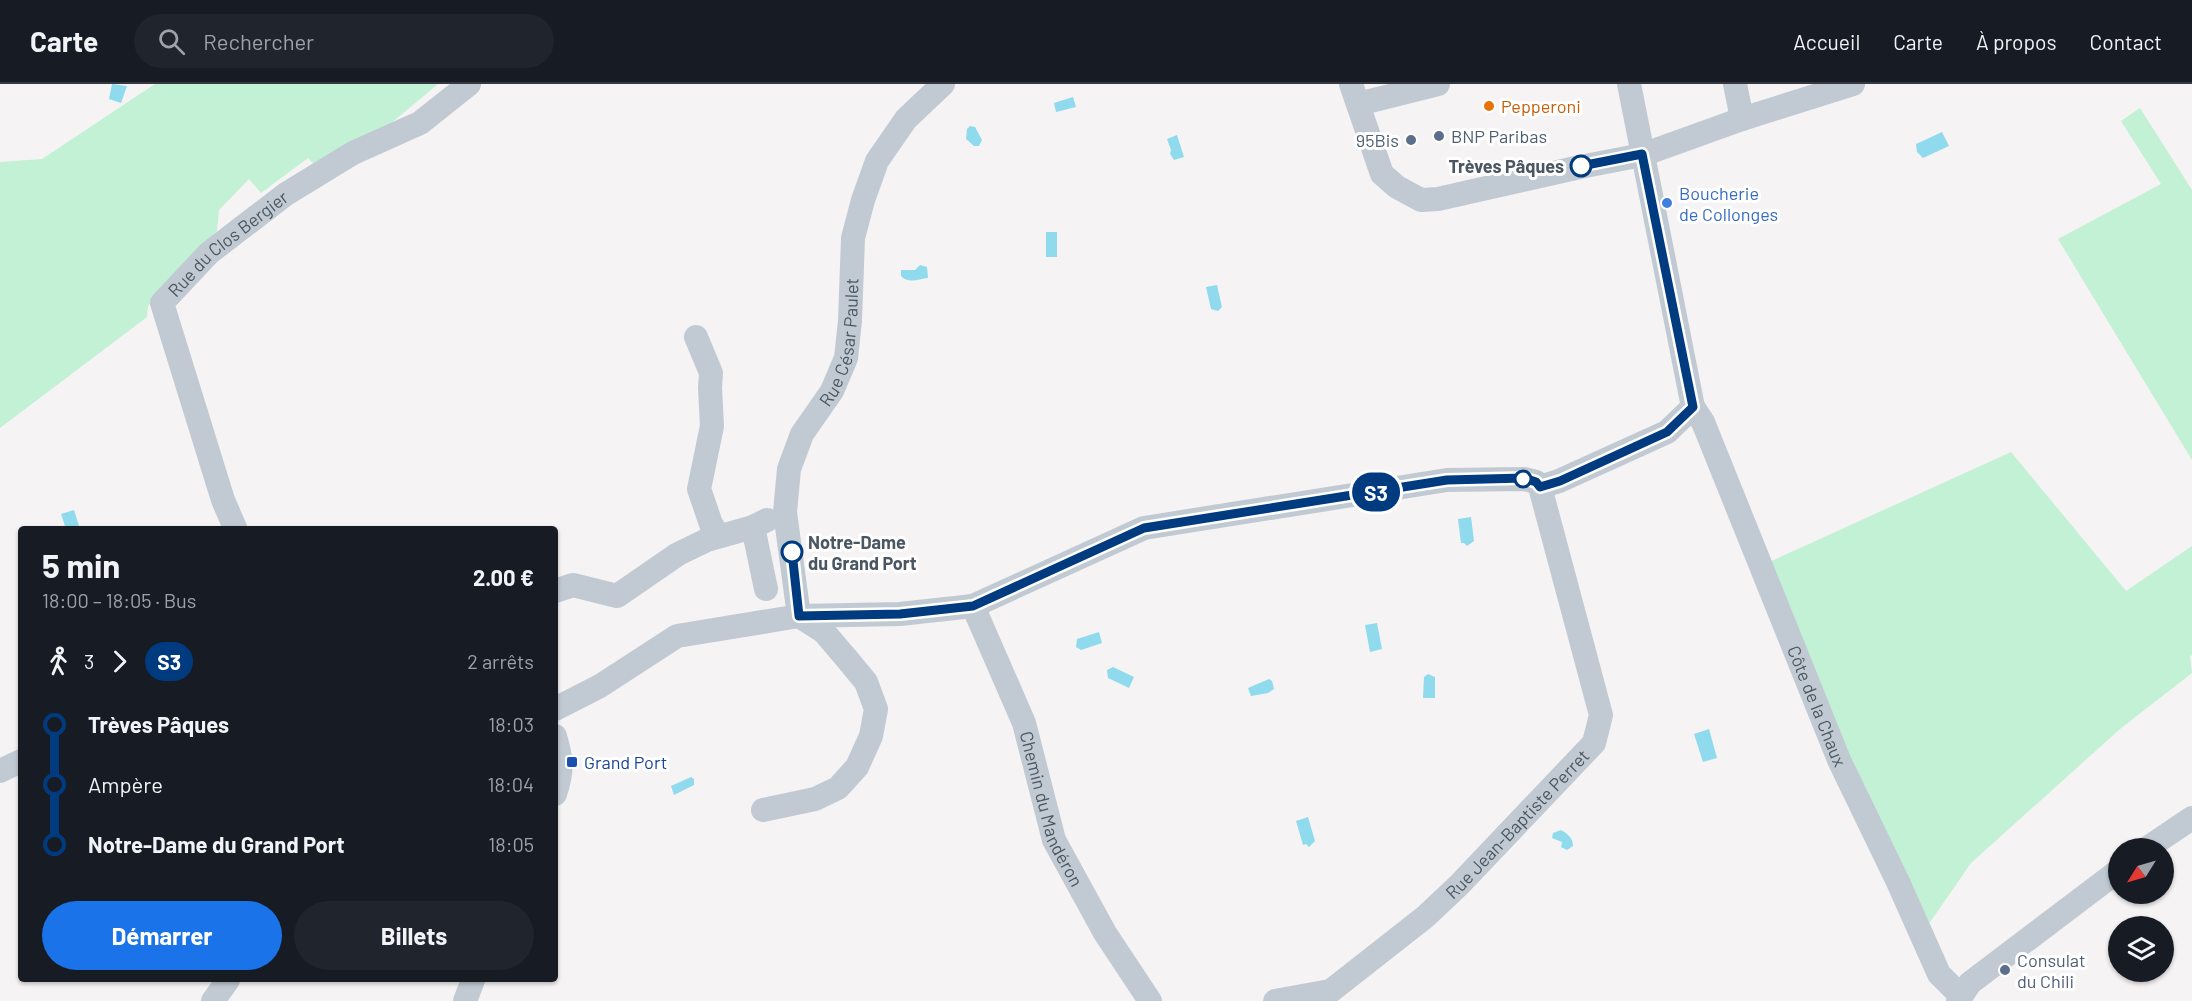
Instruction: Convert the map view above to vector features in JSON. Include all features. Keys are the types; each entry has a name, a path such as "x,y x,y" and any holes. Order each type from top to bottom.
{"street":[{"name":"Rue du Clos Bergier","path":"234,526 223,500 162,303 209,253 286,194 353,153 420,123 469,84"},
{"name":"Rue César Paulet","path":"799,616 785,512 789,469 802,434 832,391 846,358 850,321 853,238 877,161 906,119 943,84"},
{"path":"1438,84 1354,94 1382,174 1421,200 1438,199 1642,154 1853,84"},
{"name":"Côte de la Chaux","path":"1629,84 1693,407 1702,422 1839,760 1898,882 1939,974 1959,998"},
{"path":"1735,84 1742,119"},
{"path":"696,337 711,373 712,426 699,489 711,524 720,536"},
{"path":"558,707 600,686 677,636 799,616 900,614 973,606 1144,528 1447,480 1524,478 1536,482 1540,487 1560,481 1667,432 1693,407"},
{"name":"Rue Jean-Baptiste Perret","path":"1324,996 1433,909 1459,885 1594,743 1601,715 1540,487"},
{"path":"558,590 573,585 616,596 678,554 707,540 753,527 785,512"},
{"path":"753,527 766,589"},
{"name":"Chemin du Mandéron","path":"973,606 1024,723 1054,840 1105,933 1150,1001"},
{"path":"763,810 815,799 838,788 857,768 871,736 876,709 866,681 824,632 799,616"},
{"path":"558,746 562,759 558,784"},
{"path":"0,771 18,763"},
{"path":"2162,838 2192,818"},
{"path":"1959,998 1970,983 2108,879"},
{"path":"213,1001 227,982"},
{"path":"465,1001 472,982"},
{"path":"1275,1001 1324,996"}],"green space":[{"path":"155,84 438,84 389,125 315,165 308,158 261,193 249,179 219,210 217,231 148,306 147,317 0,428 0,162 42,159"},
{"path":"2140,108 2192,190 2192,460 2058,239 2161,184 2121,121"},
{"path":"2011,452 2126,591 2192,546 2192,655 2190,656 2192,673 2120,729 1971,863 1926,928 1765,564"}],"water":[{"path":"112,84 127,86 121,103 109,99"},
{"path":"1073,97 1076,107 1056,112 1054,103"},
{"path":"970,126 975,127 982,140 979,146 974,146 966,139 967,129"},
{"path":"1942,132 1949,146 1923,158 1917,152 1916,144"},
{"path":"1177,135 1184,157 1174,160 1170,154 1167,139"},
{"path":"1046,232 1057,232 1057,257 1046,257"},
{"path":"920,265 927,267 928,278 910,280 901,276 901,270 915,270"},
{"path":"1217,285 1222,307 1218,311 1211,309 1206,287"},
{"path":"74,510 79,526 65,526 61,514"},
{"path":"1471,517 1474,541 1467,546 1461,543 1458,519"},
{"path":"1377,623 1382,649 1370,652 1365,625"},
{"path":"1099,632 1102,643 1081,650 1076,647 1077,639"},
{"path":"1113,667 1134,677 1129,688 1108,678 1107,670"},
{"path":"1428,674 1435,677 1435,698 1423,698 1424,677"},
{"path":"1269,679 1274,689 1268,693 1251,696 1248,688"},
{"path":"1709,729 1717,758 1703,762 1694,734"},
{"path":"691,777 694,779 694,785 674,795 671,786"},
{"path":"1308,817 1315,841 1309,847 1306,844 1303,845 1296,821"},
{"path":"1561,830 1572,841 1573,846 1567,850 1561,847 1562,842 1552,838 1553,833"}],"bus line":[{"name":"S3","path":"792,552 799,616 900,614 973,606 1144,528 1447,480 1524,478 1536,482 1540,487 1560,481 1667,432 1693,407 1642,154 1581,166"}],"place":[{"name":"Pepperoni","path":"1489,106"},
{"name":"BNP Paribas","path":"1439,136"},
{"name":"95Bis","path":"1411,140"},
{"name":"Trèves Pâques","path":"1581,166"},
{"name":"Boucherie de Collonges","path":"1667,203"},
{"name":"Notre-Dame du Grand Port","path":"792,552"},
{"name":"Grand Port","path":"572,762"},
{"name":"Consulat du Chili","path":"2005,970"}]}
